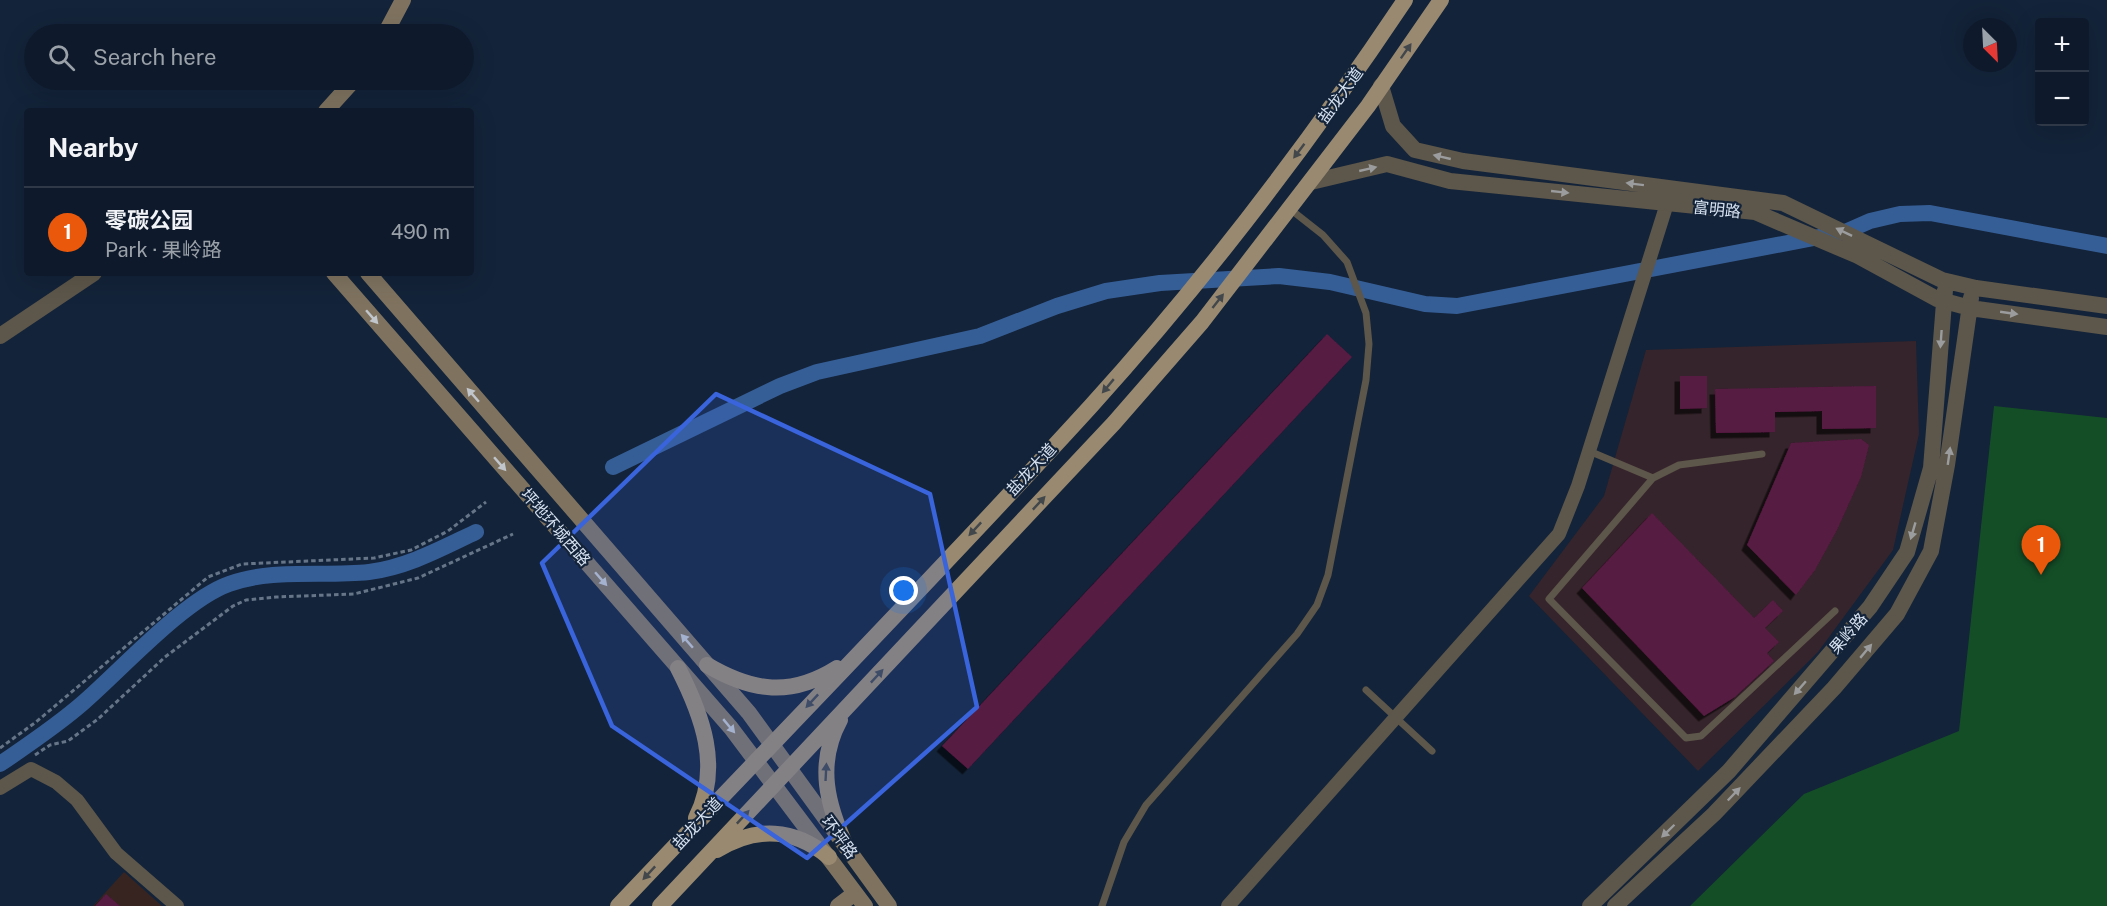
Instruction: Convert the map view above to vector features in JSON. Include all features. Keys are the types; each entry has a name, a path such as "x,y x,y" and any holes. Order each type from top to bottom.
{"main road":[{"path":"390,24 403,0"},
{"name":"盐龙大道","path":"618,906 1092,404 1224,246 1345,89 1405,0"},
{"name":"盐龙大道","path":"660,906 1114,423 1180,346 1311,182 1441,0"},
{"path":"329,108 345,90"},
{"name":"坪地环城西路","path":"336,276 678,668 774,784"},
{"name":"坪地环城西路","path":"371,276 707,665 790,768"},
{"path":"707,665 735,681 758,687 781,688 804,683 829,673 853,657"},
{"path":"678,668 696,703 705,732 709,758 707,785 701,807 689,831"},
{"path":"847,848 828,802 825,778 834,731 848,706"},
{"name":"环坪路","path":"790,768 889,906"},
{"name":"环坪路","path":"774,784 860,899"},
{"path":"706,857 728,844 750,836 775,833 795,836 812,843 829,857"},
{"path":"838,906 860,899"}],"street":[{"name":"富明路","path":"1381,86 1393,126 1415,150 1463,161 1755,212 1858,256 1944,301 1970,308 2107,327"},
{"name":"富明路","path":"1311,182 1387,164 1450,181 1783,203 1946,280 1973,287 2107,306"},
{"path":"1228,906 1559,534 1589,451 1670,196"},
{"path":"0,336 90,276"},
{"name":"果岭路","path":"1590,906 1729,771 1870,607 1907,552 1931,468 1946,280"},
{"name":"果岭路","path":"1615,906 1714,814 1834,688 1897,614 1931,550 1947,465 1973,287"},
{"path":"0,788 31,769 56,782 77,800 116,853 177,906"}],"lane":[{"path":"1102,906 1124,842 1146,805 1297,634 1317,605 1328,575 1370,344 1366,313 1347,262 1323,235 1290,209"},
{"path":"1589,451 1653,478"},
{"path":"1762,454 1679,465 1653,478 1549,599 1686,738 1701,736 1835,611"},
{"path":"1366,690 1432,751"}],"path":[{"path":"0,748 36,722 208,577 242,564 374,558 411,550 448,531 486,502"},
{"path":"33,756 50,745 68,741 98,719 165,657 232,606 246,600 276,597 354,594 418,578 513,534"}],"highlighted area":[{"path":"716,394 930,494 977,707 807,858 612,726 542,563"}],"shaded area":[{"path":"1916,341 1919,434 1893,550 1818,652 1698,771 1529,596 1604,496 1646,350"},
{"path":"124,872 162,906 93,906"}],"green space":[{"path":"1994,406 2107,418 2107,906 1690,906 1804,794 1959,731"}],"building":[{"path":"1327,334 1352,357 968,769 942,746"},
{"path":"1680,376 1707,376 1707,408 1680,409"},
{"path":"1876,386 1876,428 1822,429 1822,411 1775,412 1775,432 1716,433 1715,389"},
{"path":"1861,439 1869,445 1861,477 1837,530 1815,570 1796,595 1747,545 1791,443"},
{"path":"1652,513 1754,618 1773,600 1783,611 1765,628 1779,642 1767,653 1774,661 1735,697 1704,716 1582,588"},
{"path":"106,894 120,906 95,906"}],"waterway":[{"path":"613,467 780,386 817,372 980,336 1057,306 1106,291 1160,283 1279,276 1330,282 1425,304 1457,306 1845,232 1870,221 1900,214 1930,213 2107,246"},
{"path":"0,764 74,710 173,620 211,592 229,584 263,576 383,570 424,556 476,532"}],"place":[{"name":"零碳公园","path":"2041,575"}]}
